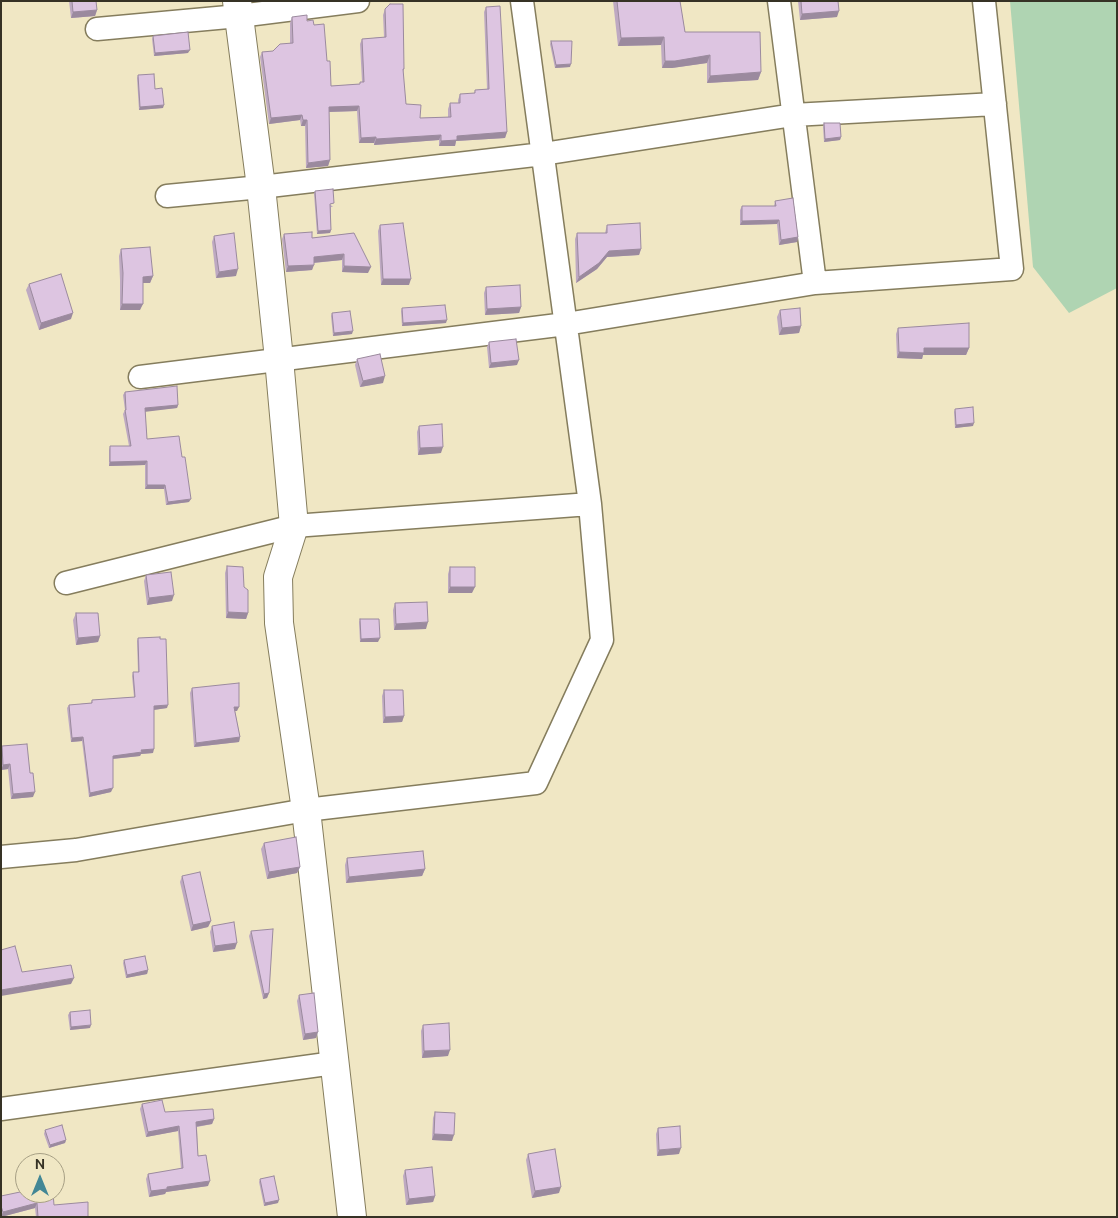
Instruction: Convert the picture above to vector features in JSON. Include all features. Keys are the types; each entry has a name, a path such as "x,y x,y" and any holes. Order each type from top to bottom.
{"street":[{"path":"97,29 238,9 358,1"},
{"path":"1,857 76,850 306,810 536,783 602,640 590,504 522,1"},
{"path":"779,1 816,283"},
{"path":"140,377 566,324 816,283 1012,269 984,1"},
{"path":"238,9 261,187 294,526 278,578 279,623 306,810 352,1217"},
{"path":"167,196 543,154 794,115 995,104"},
{"path":"66,583 294,526 590,504"},
{"path":"1,1109 334,1063"}],"green space":[{"path":"1010,1 1117,1 1117,288 1069,313 1033,267"}],"building":[{"path":"72,1 96,1 97,10 73,12"},
{"path":"617,1 680,1 685,32 760,32 761,72 710,76 710,55 665,61 664,37 621,38"},
{"path":"801,1 838,1 839,11 802,14"},
{"path":"390,4 403,4 403,69 406,104 421,105 420,118 451,117 450,103 460,103 460,94 475,93 475,90 489,89 486,7 500,6 507,132 457,136 457,140 441,141 441,135 376,139 376,137 361,138 359,106 329,107 330,160 308,163 307,120 303,120 302,115 271,118 262,52 273,51 280,44 293,43 292,17 307,15 307,21 313,20 314,25 324,24 327,61 330,61 331,86 360,84 360,82 364,82 362,39 386,37 385,9"},
{"path":"188,32 190,50 155,53 153,36"},
{"path":"551,41 572,41 571,64 556,65"},
{"path":"154,74 155,89 162,88 164,105 140,107 138,75"},
{"path":"824,123 840,123 841,137 825,139"},
{"path":"333,189 334,203 330,204 331,230 318,231 315,191"},
{"path":"793,198 798,237 781,240 779,220 742,221 742,206 776,206 775,201"},
{"path":"403,223 411,279 383,279 380,225"},
{"path":"640,223 641,249 609,251 599,263 579,277 577,233 607,233 607,225"},
{"path":"312,232 312,238 354,233 371,267 344,266 344,254 314,257 314,265 288,266 284,234"},
{"path":"234,233 238,269 219,272 214,236"},
{"path":"150,247 153,276 143,277 143,304 122,304 123,273 121,249"},
{"path":"61,274 73,313 41,323 29,284"},
{"path":"520,285 521,307 487,309 486,287"},
{"path":"445,305 447,320 403,323 402,308"},
{"path":"800,308 801,326 782,328 780,310"},
{"path":"350,311 353,331 334,333 332,313"},
{"path":"969,323 969,348 924,348 924,353 899,352 898,328"},
{"path":"516,339 519,360 491,363 489,342"},
{"path":"380,354 385,376 363,381 357,359"},
{"path":"177,386 178,405 145,408 147,439 179,436 182,457 185,457 191,499 168,502 165,485 147,485 147,461 110,462 110,446 131,446 125,410 125,392"},
{"path":"973,407 974,423 956,425 955,409"},
{"path":"442,424 443,447 420,448 419,426"},
{"path":"227,566 243,567 244,587 248,590 248,613 228,612"},
{"path":"450,567 475,567 475,587 450,587"},
{"path":"171,572 174,595 149,598 146,575"},
{"path":"427,602 428,622 396,624 395,603"},
{"path":"76,613 98,613 100,636 78,638"},
{"path":"360,619 379,619 380,638 361,639"},
{"path":"160,637 160,639 166,639 168,705 154,706 154,749 113,756 113,788 90,793 83,737 72,738 69,705 92,703 92,700 135,697 133,672 139,672 138,638"},
{"path":"239,683 239,707 234,707 240,737 196,743 192,688"},
{"path":"384,690 403,690 404,716 385,717"},
{"path":"27,744 30,773 33,773 35,792 13,794 10,764 3,765 2,746"},
{"path":"296,837 300,867 269,872 264,843"},
{"path":"423,851 425,869 349,877 347,858"},
{"path":"200,872 211,921 193,925 182,876"},
{"path":"234,922 237,943 215,946 212,926"},
{"path":"273,929 269,993 264,994 251,931"},
{"path":"15,946 22,972 71,965 74,978 1,990 1,950"},
{"path":"145,956 148,970 127,975 124,960"},
{"path":"314,993 318,1032 305,1034 299,995"},
{"path":"90,1010 91,1025 71,1027 70,1012"},
{"path":"449,1023 450,1050 424,1051 423,1025"},
{"path":"162,1100 165,1112 213,1109 214,1119 196,1122 198,1156 206,1155 210,1181 151,1191 148,1174 183,1168 179,1126 148,1132 142,1104"},
{"path":"435,1112 455,1113 454,1135 434,1134"},
{"path":"62,1125 66,1140 50,1145 45,1130"},
{"path":"680,1126 681,1148 659,1150 658,1128"},
{"path":"555,1149 561,1187 535,1191 528,1154"},
{"path":"432,1167 435,1196 409,1199 405,1170"},
{"path":"274,1176 279,1200 265,1203 260,1179"},
{"path":"15,1193 15,1203 37,1203 3,1212 1,1196"},
{"path":"88,1202 88,1217 38,1217 37,1203 54,1203 54,1205"}]}
